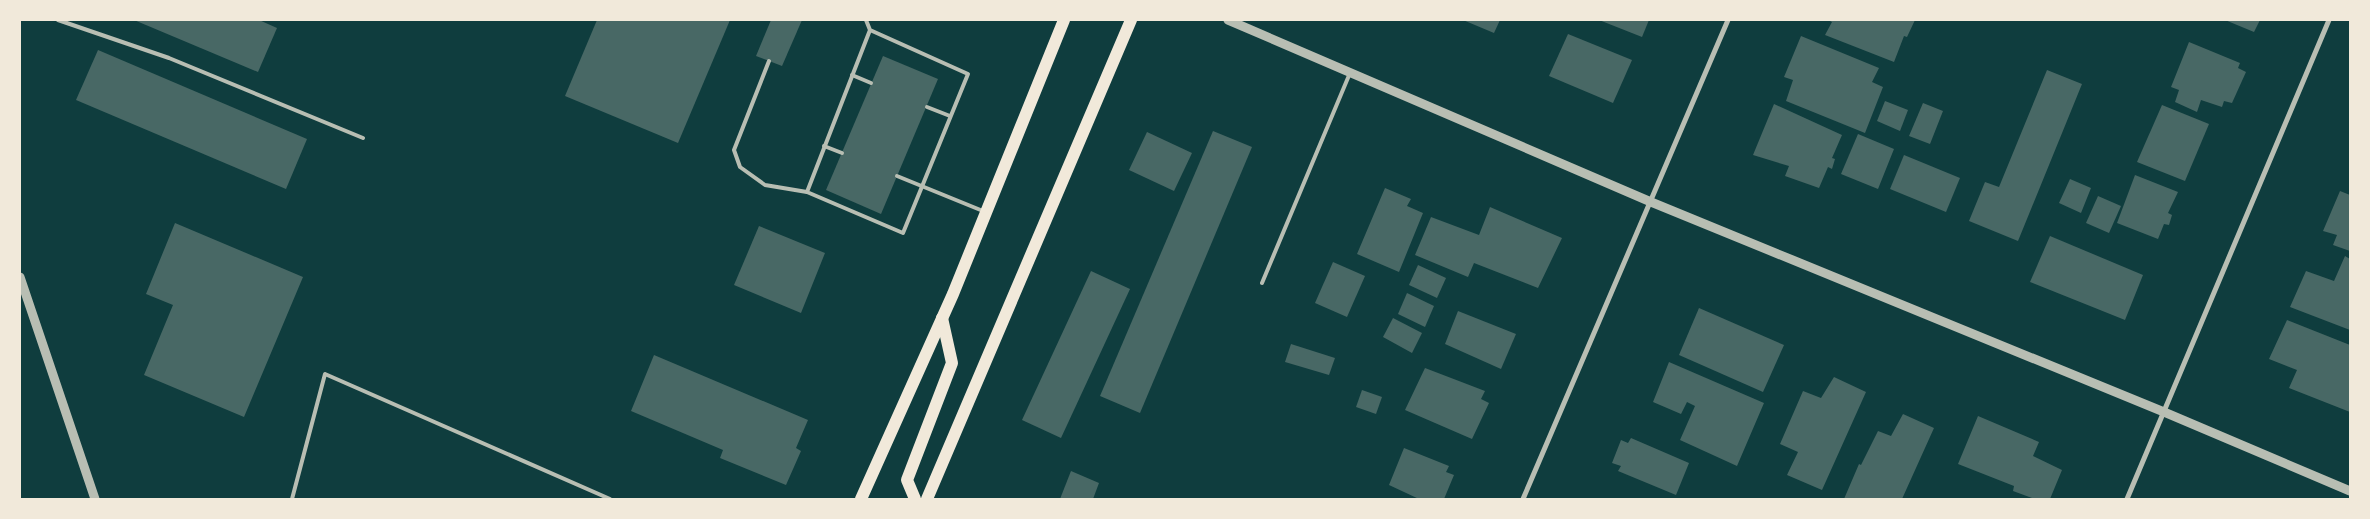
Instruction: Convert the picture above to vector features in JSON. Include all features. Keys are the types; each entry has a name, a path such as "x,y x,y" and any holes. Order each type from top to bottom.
{"main road":[{"path":"860,499 942,318 1064,20"},
{"path":"927,499 1131,20"},
{"path":"915,499 908,480 952,363 942,318"}],"street":[{"path":"1228,20 1651,202 2164,412 2350,491"},
{"path":"1524,499 1728,20"},
{"path":"2127,499 2330,20"},
{"path":"20,277 94,499"}],"lane":[{"path":"58,20 169,58 363,138"},
{"path":"807,192 870,30 866,20"},
{"path":"769,61 734,150 740,167 765,185 807,192 903,233 968,74 870,30"},
{"path":"1262,283 1350,73"},
{"path":"852,75 871,83"},
{"path":"927,107 950,116"},
{"path":"824,146 842,153"},
{"path":"897,176 985,212"},
{"path":"292,499 325,374 610,499"}],"building":[{"path":"134,20 259,20 277,28 258,72"},
{"path":"597,20 730,20 678,143 565,96"},
{"path":"771,20 802,20 782,66 756,56"},
{"path":"1463,20 1500,20 1494,33"},
{"path":"1599,20 1649,20 1642,37"},
{"path":"1828,20 1915,20 1907,37 1904,36 1894,62 1825,35 1832,22"},
{"path":"2225,20 2260,20 2254,32"},
{"path":"1568,34 1632,60 1613,103 1549,76"},
{"path":"1801,36 1879,68 1872,82 1883,87 1865,133 1786,101 1793,80 1784,77"},
{"path":"2189,42 2240,63 2238,68 2246,72 2232,103 2224,101 2222,107 2201,100 2197,112 2175,102 2179,90 2171,87"},
{"path":"98,50 307,139 286,189 76,100"},
{"path":"883,56 938,79 881,214 826,190"},
{"path":"2047,70 2082,84 2018,241 1969,221 1985,182 1999,187"},
{"path":"1885,101 1908,110 1900,131 1877,121"},
{"path":"1923,103 1943,111 1930,144 1909,136"},
{"path":"1774,104 1842,135 1832,158 1835,159 1832,169 1828,167 1819,188 1785,176 1789,166 1753,155"},
{"path":"2162,105 2209,124 2185,181 2137,162"},
{"path":"1213,131 1252,147 1140,413 1100,396"},
{"path":"1147,132 1192,153 1174,191 1129,170"},
{"path":"1858,134 1894,149 1878,189 1841,174"},
{"path":"1904,155 1960,178 1946,212 1890,189"},
{"path":"2135,175 2178,192 2168,213 2172,215 2169,225 2164,224 2158,239 2117,223"},
{"path":"2070,179 2091,188 2081,213 2059,203"},
{"path":"1385,188 1411,199 1407,206 1423,213 1399,272 1357,254"},
{"path":"2340,191 2350,195 2350,251 2333,245 2337,235 2323,231"},
{"path":"2098,196 2121,206 2109,233 2086,223"},
{"path":"1490,207 1562,238 1538,288 1474,263 1468,277 1415,255 1431,217 1479,235"},
{"path":"175,223 303,277 244,417 144,375 173,305 146,294"},
{"path":"759,226 825,253 801,313 734,285"},
{"path":"2050,236 2143,275 2125,320 2030,282"},
{"path":"2345,256 2350,259 2350,330 2290,307 2306,271 2334,281"},
{"path":"1333,262 1365,276 1347,317 1315,303"},
{"path":"1418,265 1446,278 1437,298 1409,285"},
{"path":"1091,271 1130,289 1061,438 1022,420"},
{"path":"1407,293 1434,306 1425,327 1398,314"},
{"path":"1699,308 1784,345 1763,392 1679,355"},
{"path":"1458,311 1516,334 1501,369 1445,344"},
{"path":"1393,318 1422,333 1412,353 1383,337"},
{"path":"2287,320 2350,345 2350,412 2289,388 2297,370 2269,359"},
{"path":"1291,344 1335,358 1329,375 1285,362"},
{"path":"654,355 808,420 796,448 801,451 786,485 720,458 723,450 631,411"},
{"path":"1669,362 1764,403 1737,466 1680,440 1695,406 1687,402 1681,414 1653,402"},
{"path":"1425,368 1485,391 1481,399 1489,403 1472,439 1405,410"},
{"path":"1834,377 1866,392 1822,490 1787,475 1798,452 1780,444 1803,391 1821,398"},
{"path":"1362,390 1382,397 1376,414 1356,407"},
{"path":"1903,414 1934,428 1902,499 1844,499 1859,464 1861,465 1878,431 1891,436"},
{"path":"1978,416 2039,442 2033,456 2062,470 2050,499 2035,499 2013,491 2014,486 1958,464"},
{"path":"1631,438 1689,463 1676,495 1618,471 1621,466 1612,463 1621,440 1628,443"},
{"path":"1404,448 1449,466 1446,472 1454,475 1444,499 1419,499 1389,485"},
{"path":"1071,471 1099,483 1093,499 1060,499"}]}
